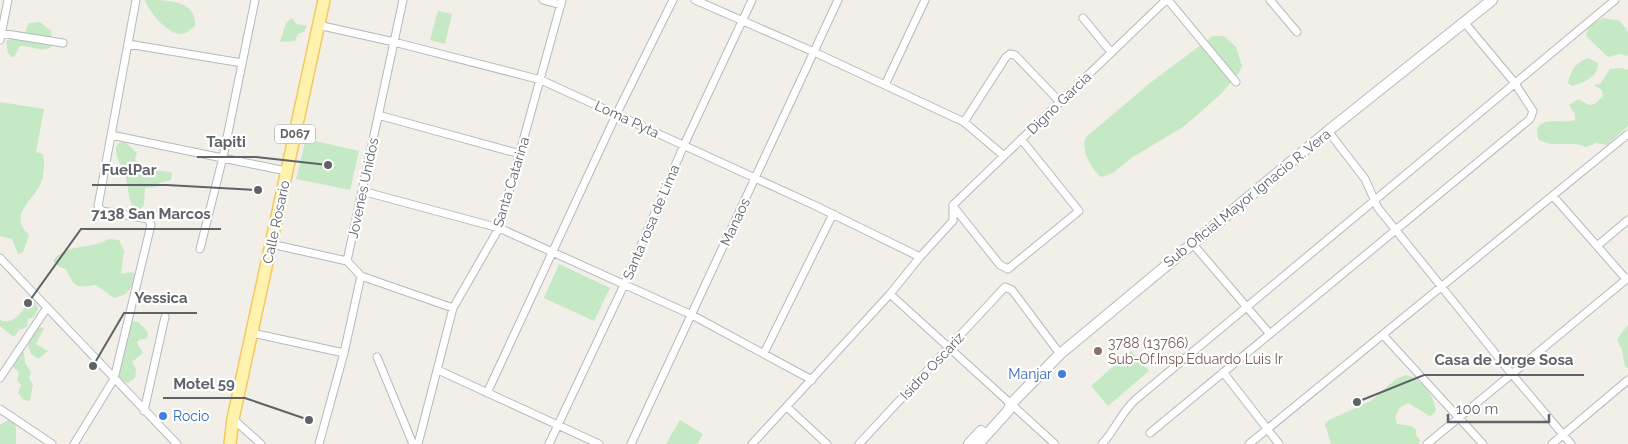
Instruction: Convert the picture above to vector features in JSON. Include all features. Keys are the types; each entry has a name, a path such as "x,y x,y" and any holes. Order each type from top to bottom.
{"main road":[{"name":"Calle Rosario","path":"230,444 233,419 324,0"}],"street":[{"path":"8,0 0,35 63,43"},
{"path":"74,444 114,380 151,225 148,219 102,211 98,208 136,0"},
{"path":"200,249 223,157 255,0"},
{"name":"Jovenes Unidos","path":"347,261 402,0"},
{"path":"543,0 562,2"},
{"path":"487,393 551,253 672,0"},
{"path":"694,0 814,52 964,122 1004,156"},
{"name":"Santa rosa de Lima","path":"549,444 624,285 684,145 752,0"},
{"name":"Manaos","path":"631,444 838,0"},
{"path":"885,85 925,0"},
{"path":"1167,0 1236,82"},
{"name":"Digno Garcia","path":"952,205 1167,0"},
{"path":"1270,0 1297,32"},
{"name":"Sub Oficial Mayor Ignacio R. Vera","path":"1011,404 1060,354 1192,243 1492,0"},
{"path":"1102,444 1113,432 1122,413 1135,400 1514,82 1615,0"},
{"name":"Santa Catarina","path":"417,444 453,308 498,228 562,2"},
{"path":"1083,18 1112,52"},
{"path":"1150,433 1395,229 1530,120 1533,111 1514,82 1464,22"},
{"name":"Loma Pyta","path":"318,25 394,42 541,80 756,177 920,257"},
{"path":"128,44 242,63"},
{"path":"964,122 1006,57 1010,54 1015,55 1060,102"},
{"path":"378,115 520,154"},
{"path":"1328,131 1365,179 1374,199 1395,229 1571,444"},
{"path":"1249,444 1628,134"},
{"path":"111,135 286,171"},
{"path":"952,205 1005,269 1008,269 1079,211 1021,139"},
{"path":"362,190 498,228 692,315 812,380"},
{"path":"1427,444 1627,278 1553,196"},
{"path":"752,444 890,294 952,222 952,205"},
{"path":"764,353 833,214"},
{"path":"1597,246 1628,220"},
{"path":"1192,243 1269,333"},
{"path":"271,244 347,261 361,276 453,308"},
{"path":"0,258 46,309 177,444"},
{"path":"319,444 344,353 361,276"},
{"name":"Isidro Oscariz","path":"859,444 1005,287 1012,290 1060,354"},
{"path":"890,294 1055,444"},
{"path":"0,378 46,309"},
{"path":"144,411 165,317"},
{"path":"252,333 344,353"},
{"path":"1383,335 1483,444"},
{"path":"377,357 417,444"},
{"path":"438,370 600,444"},
{"path":"1222,372 1265,429 1279,444"},
{"path":"1552,444 1628,380"},
{"path":"969,444 1004,407 1011,404"},
{"path":"978,444 1008,411 1011,404"},
{"path":"787,407 827,444"},
{"path":"0,409 52,444"},
{"path":"233,419 261,444"}],"green space":[{"path":"145,0 171,1 186,6 194,17 195,26 182,34 171,31 150,11"},
{"path":"438,11 452,14 445,44 430,40"},
{"path":"292,18 296,24 307,26 304,32 298,34 295,41 280,42 286,23"},
{"path":"1603,18 1620,21 1628,32 1628,56 1620,54 1608,57 1586,36 1588,26"},
{"path":"40,22 51,31 53,45 46,49 20,46 14,57 12,57 8,53 6,41 24,35 29,23"},
{"path":"1213,36 1224,36 1236,47 1242,66 1239,73 1220,95 1183,127 1131,158 1113,173 1101,177 1085,153 1086,137 1150,83"},
{"path":"1588,58 1598,63 1596,72 1590,79 1572,86 1568,83 1572,71 1580,62"},
{"path":"1621,68 1628,70 1628,126 1607,145 1596,143 1586,147 1574,144 1543,142 1538,139 1537,128 1540,125 1549,122 1575,120 1575,114 1569,105 1578,99 1589,105 1595,104 1603,96 1602,90 1594,85 1600,84 1610,69"},
{"path":"0,102 44,109 36,152 43,154 43,174 40,185 23,209 21,215 23,228 29,235 23,252 18,254 12,239 0,236"},
{"path":"306,139 359,151 350,190 296,179"},
{"path":"125,142 137,153 135,159 142,168 172,173 171,180 160,183 156,187 145,188 144,205 140,209 134,209 132,205 126,177 118,161 116,147 119,143"},
{"path":"108,239 119,240 124,251 121,274 132,272 136,275 136,281 126,294 114,298 96,285 76,285 66,269 59,267 53,261 58,255 71,249 94,245"},
{"path":"559,264 610,288 594,321 544,298"},
{"path":"35,301 38,309 34,317 28,319 27,327 19,330 14,337 0,326 0,320 10,321 20,314 28,303"},
{"path":"133,321 138,322 148,332 147,338 139,340 137,343 143,353 132,362 136,369 135,378 128,383 123,381 115,372 124,328"},
{"path":"1628,325 1628,368 1625,367 1622,350 1617,339"},
{"path":"39,327 44,328 36,344 48,351 38,359 31,354 26,339"},
{"path":"1131,351 1149,371 1108,406 1091,386"},
{"path":"24,352 25,363 31,372 29,378 33,384 30,401 24,400 18,393 21,385 17,380 19,372 10,364 18,353"},
{"path":"1406,375 1422,384 1434,402 1435,413 1430,416 1408,403 1399,408 1395,418 1397,424 1411,426 1416,429 1416,435 1420,440 1419,444 1331,444 1325,424 1329,420 1371,401 1396,379"},
{"path":"8,420 14,422 16,427 16,444 0,444 0,425"},
{"path":"680,420 703,434 697,444 666,444"}],"place":[{"name":"Tapiti","path":"328,165"},
{"name":"FuelPar","path":"258,190"},
{"name":"7138 San Marcos","path":"28,303"},
{"name":"3788 (13766) Sub-Of.Insp.Eduardo Luis Ir","path":"1098,351"},
{"name":"Yessica","path":"93,366"},
{"name":"Manjar","path":"1062,374"},
{"name":"Casa de Jorge Sosa","path":"1357,402"},
{"name":"Rocio","path":"163,416"},
{"name":"Motel 59","path":"309,420"}]}
